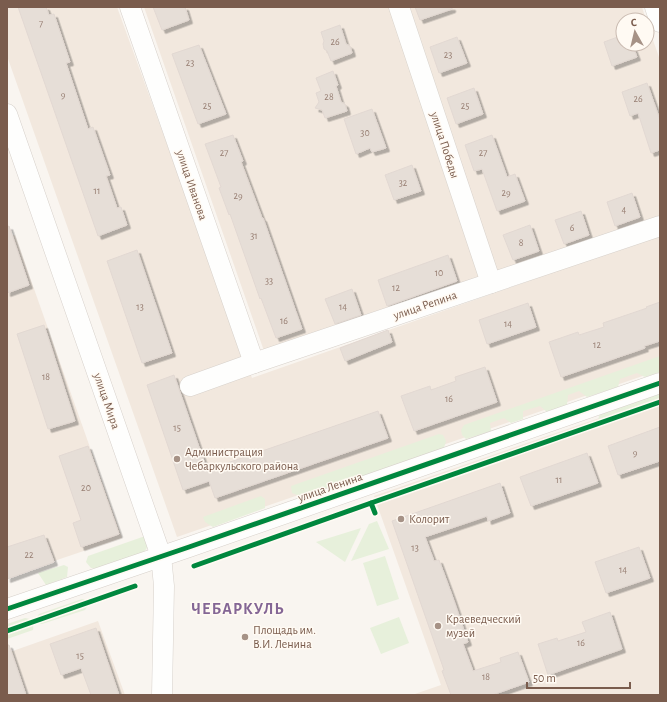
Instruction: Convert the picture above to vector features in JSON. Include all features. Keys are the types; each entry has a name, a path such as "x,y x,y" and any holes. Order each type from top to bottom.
{"street":[{"name":"улица Иванова","path":"130,7 254,363"},
{"name":"улица Победы","path":"400,7 491,283"},
{"path":"655,7 660,22"},
{"name":"улица Мира","path":"8,117 161,556 164,586 162,695"},
{"name":"улица Репина","path":"190,386 660,226"},
{"name":"улица Ленина","path":"7,609 660,383"}],"shaded area":[{"path":"7,7 117,7 252,378 660,235 660,370 177,537 7,56"},
{"path":"144,7 642,7 644,12 615,12 615,52 655,52 655,46 660,60 660,216 264,351"},
{"path":"15,235 122,538 7,577 7,238"},
{"path":"660,397 660,695 412,695 441,685 374,496"},
{"path":"98,621 125,695 7,695 7,653"}],"green space":[{"path":"660,356 660,372 645,377 637,373 620,379 618,387 587,397 579,391 568,395 567,405 547,412 540,406 523,411 523,419 511,423 504,418 490,423 491,431 466,439 462,435 461,430 464,425"},
{"path":"660,392 660,405 603,425 598,420 600,413"},
{"path":"439,434 443,435 446,441 444,448 302,497 292,493 291,486"},
{"path":"261,496 265,499 265,508 213,527 205,522 203,517"},
{"path":"377,521 389,549 351,561 369,524"},
{"path":"361,528 345,562 316,542"},
{"path":"148,535 149,545 144,552 99,569 91,568 86,562 88,556"},
{"path":"385,556 399,599 377,606 363,563"},
{"path":"64,565 68,567 67,577 46,585 38,573"},
{"path":"82,599 86,600 88,605 85,610 38,624 36,618 39,614"},
{"path":"399,617 409,643 381,654 370,628"},
{"path":"25,618 30,619 33,630 7,639 7,624"}],"building":[{"path":"18,7 46,7 49,15 54,14 70,62 66,63 88,129 93,127 110,175 106,176 117,208 121,207 127,225 98,236"},
{"path":"153,7 185,7 189,20 162,30"},
{"path":"415,7 452,7 452,9 420,20"},
{"path":"340,25 346,44 350,46 352,53 331,61 327,51 324,49 324,41 321,32"},
{"path":"457,37 467,63 439,73 430,47"},
{"path":"615,38 615,52 635,52 637,57 612,66 604,42"},
{"path":"199,45 226,114 198,124 172,54"},
{"path":"333,71 338,85 336,86 341,102 345,104 347,111 325,118 322,110 315,108 319,102 316,93 321,91 316,78"},
{"path":"647,83 660,120 660,150 651,153 638,113 630,116 622,92"},
{"path":"474,88 483,114 456,124 447,98"},
{"path":"372,109 386,148 372,152 370,148 356,154 344,119"},
{"path":"233,135 243,161 241,162 263,218 302,329 276,338 219,188 221,187 205,144"},
{"path":"492,135 507,177 515,174 525,201 497,211 482,169 474,171 465,145"},
{"path":"412,165 421,191 394,200 385,175"},
{"path":"632,193 640,217 615,226 607,202"},
{"path":"581,211 589,235 564,244 555,220"},
{"path":"530,225 539,251 513,260 503,235"},
{"path":"9,226 29,285 7,293 7,227"},
{"path":"137,250 172,353 142,363 107,261"},
{"path":"448,255 457,281 387,306 378,280"},
{"path":"352,289 361,315 335,324 325,299"},
{"path":"660,302 660,341 644,346 645,348 561,377 549,342 578,332 579,335 604,327 603,323"},
{"path":"528,303 536,327 487,344 479,320"},
{"path":"44,325 75,421 48,429 17,334"},
{"path":"388,330 392,342 345,361 340,348"},
{"path":"485,367 497,402 414,431 401,396 430,386 431,390 456,381 455,377"},
{"path":"174,375 207,470 378,411 388,438 215,498 209,481 183,490 147,385"},
{"path":"660,427 660,461 618,475 608,446"},
{"path":"88,446 119,534 81,547 73,523 81,520 59,456"},
{"path":"587,453 598,483 531,506 520,477"},
{"path":"500,483 510,513 488,521 487,516 425,537 434,561 439,560 453,598 468,642 463,644 473,671 501,662 500,658 518,652 529,682 492,695 451,695 442,671 444,670 392,521"},
{"path":"44,535 54,562 7,579 7,547"},
{"path":"639,547 650,578 606,593 595,562"},
{"path":"610,612 622,649 548,675 538,644 557,638 558,641 586,632 582,622"},
{"path":"96,628 119,695 91,695 81,668 61,675 50,644"},
{"path":"7,645 9,645 26,695 7,695"}],"cycle path":[{"path":"7,609 660,383"},
{"path":"371,503 660,402"},
{"path":"194,566 371,503 375,513"},
{"path":"7,631 135,586"}],"place":[{"name":"Администрация Чебаркульского района","path":"177,459"},
{"name":"Колорит","path":"401,519"},
{"name":"Краеведческий музей","path":"438,626"},
{"name":"Площадь им. В.И. Ленина","path":"245,637"}],"district":[{"name":"ЧЕБАРКУЛЬ","path":"238,609"}]}
